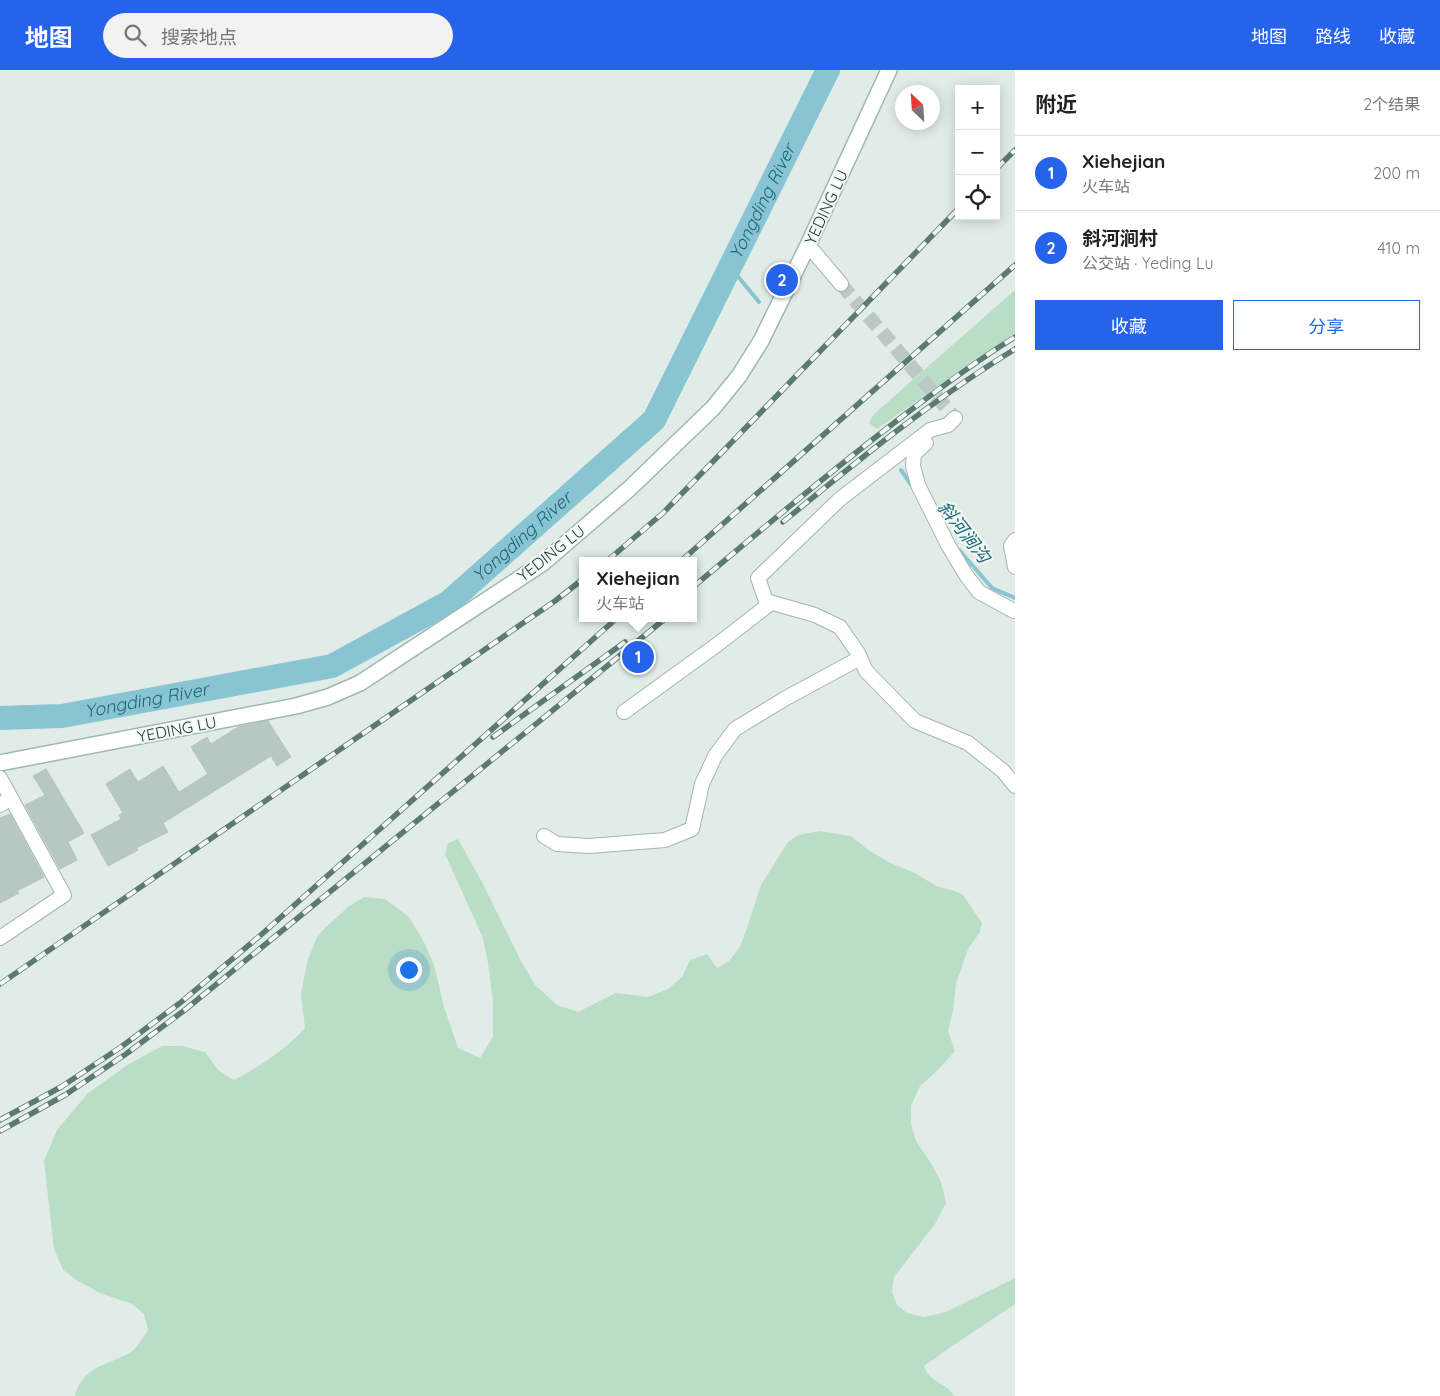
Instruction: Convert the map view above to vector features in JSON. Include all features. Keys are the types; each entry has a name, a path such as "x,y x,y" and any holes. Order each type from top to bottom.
{"main road":[{"name":"YEDING LU","path":"0,764 296,706 328,697 360,683 543,563 630,489 706,415 739,376 761,341 889,70"}],"street":[{"path":"808,245 841,284"},
{"path":"1015,610 979,592 966,575 943,535 918,485 913,466 914,454 951,421 930,430 840,499 758,578 766,601 815,615 840,626 866,671 915,721 968,743 1003,771 1015,786"},
{"path":"1015,540 1011,546 1015,567"},
{"path":"624,712 771,603"},
{"path":"544,836 557,844 589,846 665,840 692,829 702,784 715,756 735,729 786,698 860,658"},
{"path":"0,778 6,802 64,895 0,938"}],"green space":[{"path":"1015,290 1015,333 877,429 869,423 874,414"},
{"path":"820,831 851,836 888,862 915,873 936,886 963,895 982,923 980,932 968,949 956,984 953,1011 948,1031 955,1051 920,1086 911,1106 911,1124 916,1141 941,1182 946,1203 935,1224 894,1277 892,1292 897,1305 907,1313 924,1317 946,1312 1015,1278 1015,1304 924,1366 934,1380 951,1391 954,1396 75,1396 84,1378 90,1372 131,1352 148,1330 144,1314 132,1304 100,1293 63,1270 54,1249 44,1161 57,1130 88,1093 129,1064 162,1046 182,1046 205,1052 219,1071 234,1080 271,1057 289,1044 305,1028 301,994 307,962 316,939 348,907 364,897 385,899 409,917 424,942 434,965 444,1007 458,1048 480,1058 493,1037 493,1003 483,938 445,854 448,843 458,839 535,985 557,1005 578,1012 616,993 648,997 668,989 682,977 690,960 707,954 717,968 729,961 740,947 761,885 788,842 798,835"}],"building":[{"path":"268,721 291,757 277,766 271,756 163,823 168,832 136,848 138,850 108,866 91,835 121,819 119,815 123,813 106,784 130,769 138,782 163,766 179,792 208,774 191,747 207,737 211,744 238,727"},
{"path":"46,769 84,833 68,842 77,860 60,869 25,805 45,795 33,776"},
{"path":"10,814 44,877 17,891 19,893 0,903 0,818"}],"waterway":[{"name":"Yongding River","path":"0,718 62,716 332,666 449,602 654,420 828,70"},
{"name":"斜河涧沟","path":"730,267 759,302"},
{"name":"斜河涧沟","path":"901,470 912,486"},
{"name":"斜河涧沟","path":"959,550 992,588 1015,598"}],"tunnel":[{"path":"841,284 955,418"}],"railway":[{"path":"1000,165 1015,150"},
{"path":"612,557 663,513 955,212"},
{"path":"686,557 1015,265"},
{"path":"697,584 876,437 958,375 1015,337"},
{"path":"783,522 925,410 1015,349"},
{"path":"0,984 555,601 579,582"},
{"path":"0,1120 61,1087 121,1047 180,1003 262,934 613,622"},
{"path":"0,1131 65,1095 126,1054 186,1009 661,622"},
{"path":"493,737 625,642"}],"place":[{"name":"斜河涧村","path":"782,280"},
{"name":"Xiehejian","path":"638,657"}]}
